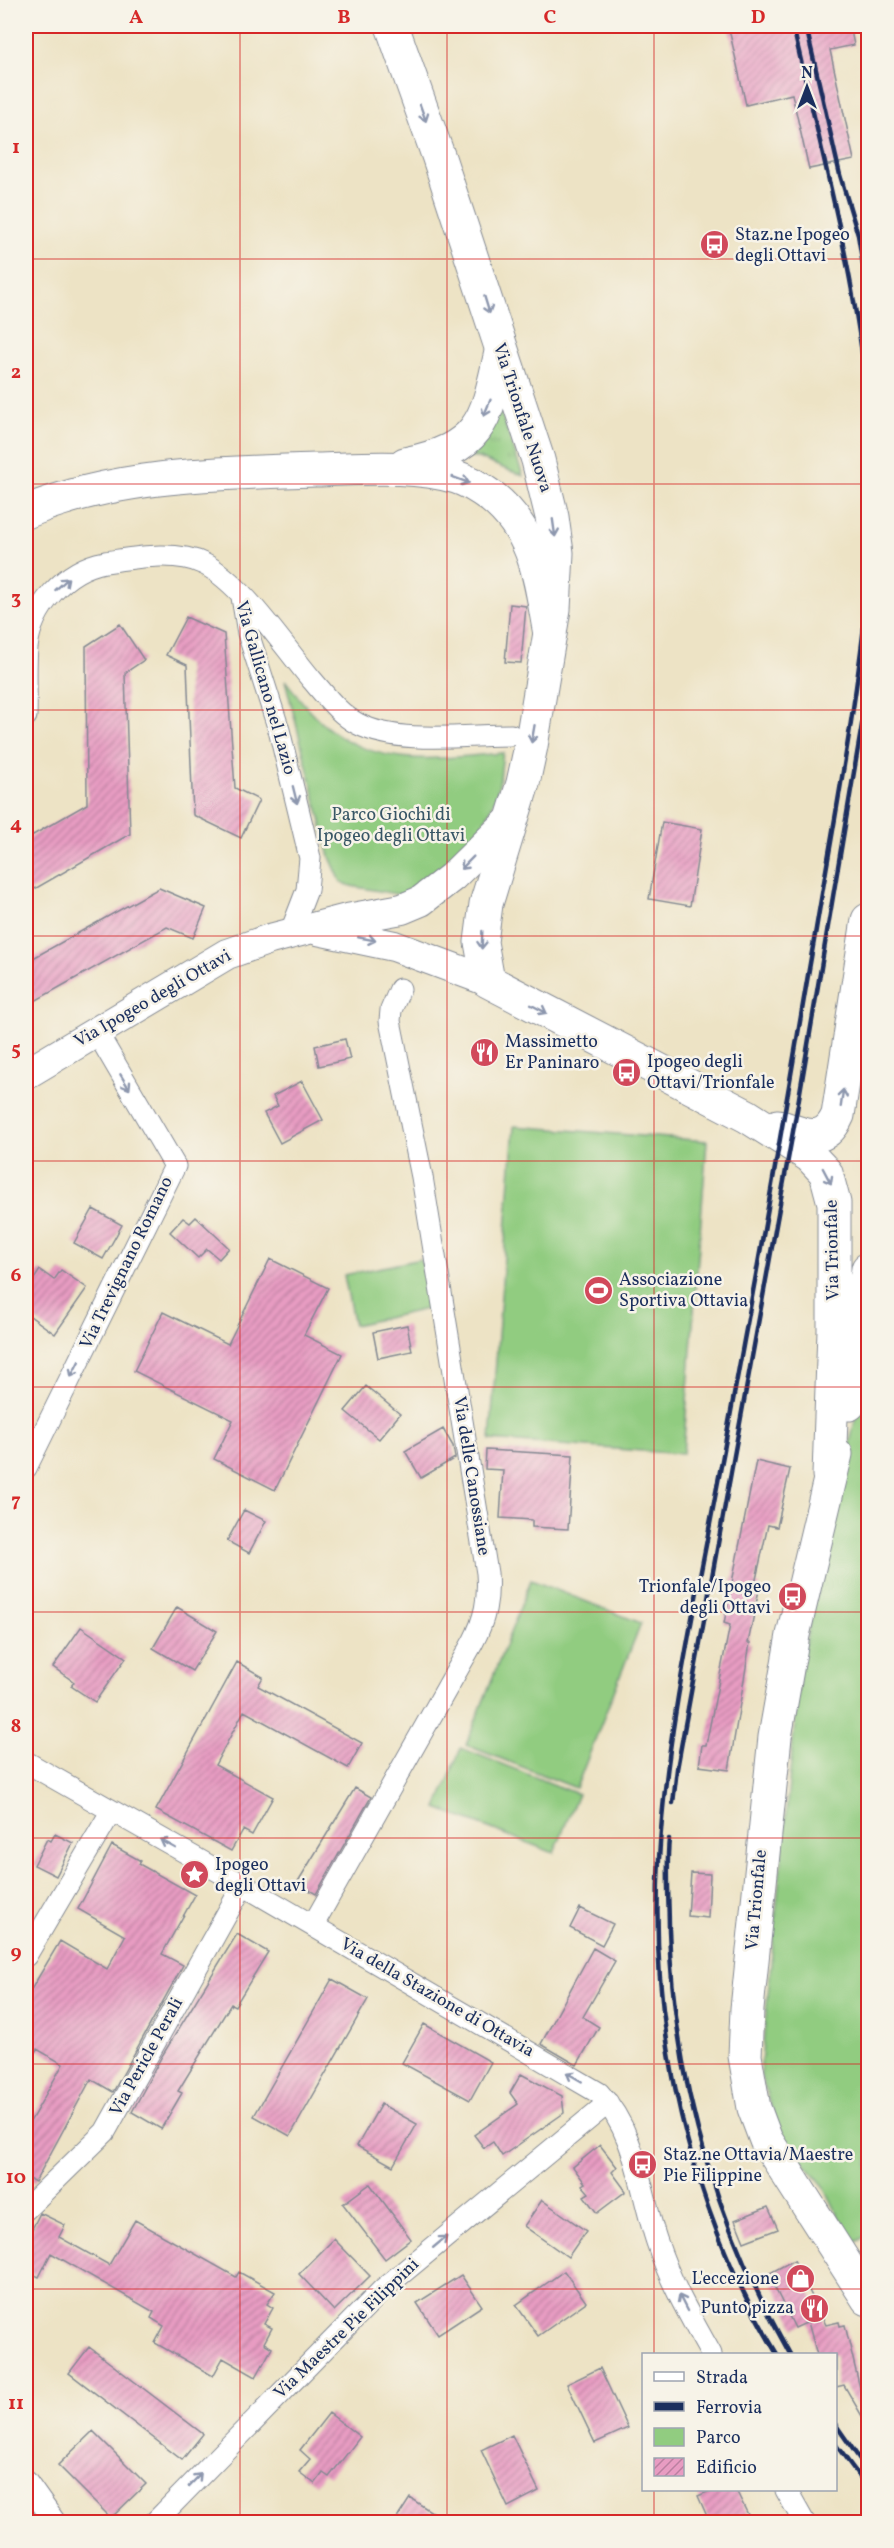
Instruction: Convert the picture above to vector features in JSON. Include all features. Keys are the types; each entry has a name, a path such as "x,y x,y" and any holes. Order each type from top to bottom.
{"main road":[{"name":"Via Trionfale Nuova","path":"392,26 443,169 538,460 552,517 558,573 550,634 525,771 508,822 486,903 481,942 488,981"},
{"path":"26,512 67,497 137,483 280,472 382,468 430,459 448,451 473,432 489,409 501,352"},
{"path":"382,468 456,477 482,490 509,513 534,554 550,634"},
{"path":"747,1116 807,1135 824,1134 833,1126 842,1104 856,988 868,920"},
{"name":"Via Ipogeo degli Ottavi","path":"488,981 747,1116"},
{"name":"Via Trionfale","path":"747,1116 810,1156 823,1168 831,1182 834,1203 834,1330 829,1475"},
{"name":"Via Trionfale","path":"868,1269 849,1410 829,1475 785,1672 776,1727 749,1987 745,2056 752,2100 766,2140 868,2299"}],"street":[{"name":"Via Gallicano nel Lazio","path":"26,716 27,647 31,629 55,590 78,572 100,563 117,560 172,557 188,559 214,571 242,596 248,633 279,730 310,858 307,890 299,931"},
{"path":"242,596 336,707 356,723 376,731 396,735 511,735"},
{"name":"Via Trionfale Nuova","path":"299,931 402,909 421,901 452,877 508,822"},
{"name":"Via Ipogeo degli Ottavi","path":"26,1074 227,954 299,931 394,946 488,981"},
{"name":"Via delle Canossiane","path":"313,1926 473,1642 483,1622 488,1601 487,1573 422,1177 390,1021 391,1010 400,989"},
{"name":"Via Trevignano Romano","path":"26,1468 175,1166 96,1031"},
{"name":"Via della Stazione di Ottavia","path":"26,1762 588,2084 608,2103 620,2122 631,2149 656,2240 669,2275 710,2353"},
{"path":"26,1956 111,1812"},
{"name":"Via Pericle Perali","path":"26,2209 105,2132 243,1885"},
{"name":"Via Maestre Pie Filippini","path":"155,2523 383,2289 608,2103"},
{"path":"26,2481 55,2523"},
{"path":"787,2491 804,2523"}],"green space":[{"path":"499,407 523,476 478,458 462,457"},
{"name":"Parco Giochi di Ipogeo degli Ottavi","path":"285,680 325,726 352,743 373,751 415,758 503,753 498,789 484,822 462,850 407,896 351,886 341,882 330,857"},
{"name":"Associazione Sportiva Ottavia","path":"514,1126 707,1141 683,1454 490,1440"},
{"path":"421,1259 431,1308 354,1325 344,1275"},
{"path":"868,1362 868,2235 852,2244 824,2186 781,2137 760,2074 801,1662"},
{"path":"531,1580 641,1623 576,1788 466,1745"},
{"path":"461,1748 578,1794 554,1853 437,1808"}],"building":[{"path":"741,26 850,26 854,45 830,50 854,160 809,169 792,94 746,105 729,29"},
{"path":"510,604 526,606 521,663 505,662"},
{"path":"186,617 224,634 235,788 259,800 241,838 193,815 187,665 166,655"},
{"path":"120,624 144,660 125,673 130,834 26,894 26,839 87,804 86,646"},
{"path":"662,822 702,829 690,906 649,899"},
{"path":"159,888 206,908 193,938 167,927 26,1006 26,962"},
{"path":"345,1039 350,1059 319,1066 315,1046"},
{"path":"302,1081 323,1120 280,1143 264,1113 278,1106 273,1096"},
{"path":"93,1209 122,1225 103,1259 74,1243"},
{"path":"196,1217 229,1248 219,1259 207,1249 198,1258 170,1232 183,1218 190,1223"},
{"path":"270,1259 328,1288 304,1335 342,1354 275,1490 214,1459 233,1420 134,1371 163,1312 228,1344"},
{"path":"40,1270 54,1280 61,1270 87,1288 55,1334 26,1313 26,1291"},
{"path":"407,1325 412,1351 378,1358 373,1332"},
{"path":"366,1386 400,1414 379,1439 345,1411"},
{"path":"443,1429 453,1446 455,1458 421,1478 405,1451"},
{"path":"486,1450 573,1455 568,1529 532,1527 532,1520 500,1518 503,1470 485,1469"},
{"path":"756,1461 790,1469 777,1527 768,1525 755,1584 760,1585 748,1643 750,1643 729,1770 699,1766 702,1745 706,1745 730,1625 724,1623"},
{"path":"244,1510 266,1521 249,1553 227,1541"},
{"path":"177,1607 217,1631 192,1671 153,1648"},
{"path":"81,1627 126,1658 95,1702 71,1686 74,1682 53,1667"},
{"path":"237,1662 263,1677 258,1686 362,1743 348,1768 244,1711 215,1765 273,1797 252,1835 243,1830 231,1851 156,1810"},
{"path":"355,1788 371,1797 316,1894 297,1883"},
{"path":"55,1834 73,1843 56,1876 34,1865 47,1839 51,1841"},
{"path":"112,1845 141,1861 139,1864 195,1895 162,1954 183,1965 113,2092 91,2079 35,2182 26,2177 26,2129 63,2064 37,2049 26,2067 26,1998 60,1941 107,1969 125,1936 78,1909"},
{"path":"691,1873 710,1874 708,1918 688,1916"},
{"path":"580,1908 613,1924 602,1945 570,1928"},
{"path":"237,1934 268,1952 235,2006 231,2004 178,2091 182,2093 161,2129 132,2112 162,2056"},
{"path":"593,1948 615,1961 583,2017 599,2027 577,2065 541,2044"},
{"path":"332,1979 368,1999 290,2136 254,2116"},
{"path":"424,2024 491,2062 470,2100 402,2063"},
{"path":"521,2074 562,2096 564,2113 502,2156 493,2142 484,2148 474,2135 518,2104 510,2093"},
{"path":"381,2104 417,2124 393,2166 357,2146"},
{"path":"600,2145 617,2167 612,2172 626,2191 597,2213 584,2196 589,2193 582,2185 585,2183 573,2167"},
{"path":"370,2184 411,2239 385,2259 343,2204"},
{"path":"542,2200 586,2231 568,2257 524,2226"},
{"path":"768,2207 778,2229 744,2242 735,2220"},
{"path":"40,2213 65,2225 59,2237 109,2265 135,2220 236,2277 239,2272 275,2292 267,2304 273,2308 264,2324 272,2328 264,2343 272,2348 256,2377 223,2358 213,2376 155,2343 164,2326 151,2318 154,2312 51,2253 39,2277 26,2271 26,2241"},
{"path":"334,2239 370,2276 334,2311 299,2274"},
{"path":"794,2260 826,2325 839,2322 840,2326 845,2325 868,2422 866,2423 844,2385 837,2387 837,2353 816,2353 808,2322 795,2328 768,2274"},
{"path":"564,2271 586,2302 538,2336 516,2305"},
{"path":"461,2275 482,2306 438,2335 417,2303"},
{"path":"89,2347 203,2434 182,2460 69,2373"},
{"path":"600,2368 628,2428 595,2443 567,2384"},
{"path":"329,2413 360,2437 329,2477 323,2473 315,2484 299,2472 310,2459 300,2450"},
{"path":"93,2431 146,2484 111,2518 58,2465"},
{"path":"512,2435 539,2491 508,2507 481,2450"},
{"path":"710,2491 736,2491 752,2523 710,2523 698,2496"},
{"path":"410,2498 449,2523 394,2523"}],"railway":[{"path":"793,26 846,261 868,404"},
{"path":"806,26 840,175 858,235 868,295"},
{"path":"776,2353 746,2298 720,2239 698,2178 681,2116 669,2052 661,1988 658,1923 659,1859 666,1780 677,1701 763,1237 838,802 852,717 868,589"},
{"path":"673,1803 677,1769 798,1104 868,689"},
{"path":"669,1839 669,1930 673,1986 690,2096 721,2203 764,2305 789,2353"},
{"path":"837,2426 868,2471"},
{"path":"837,2446 868,2488"}],"place":[{"name":"Staz.ne Ipogeo degli Ottavi","path":"714,245"},
{"name":"Massimetto Er Paninaro","path":"484,1052"},
{"name":"Ipogeo degli Ottavi/Trionfale","path":"626,1072"},
{"name":"Associazione Sportiva Ottavia","path":"598,1290"},
{"name":"Trionfale/Ipogeo degli Ottavi","path":"792,1597"},
{"name":"Ipogeo degli Ottavi","path":"194,1875"},
{"name":"Staz.ne Ottavia/Maestre Pie Filippine","path":"642,2165"},
{"name":"L'eccezione","path":"800,2279"},
{"name":"Punto pizza","path":"815,2308"}]}
